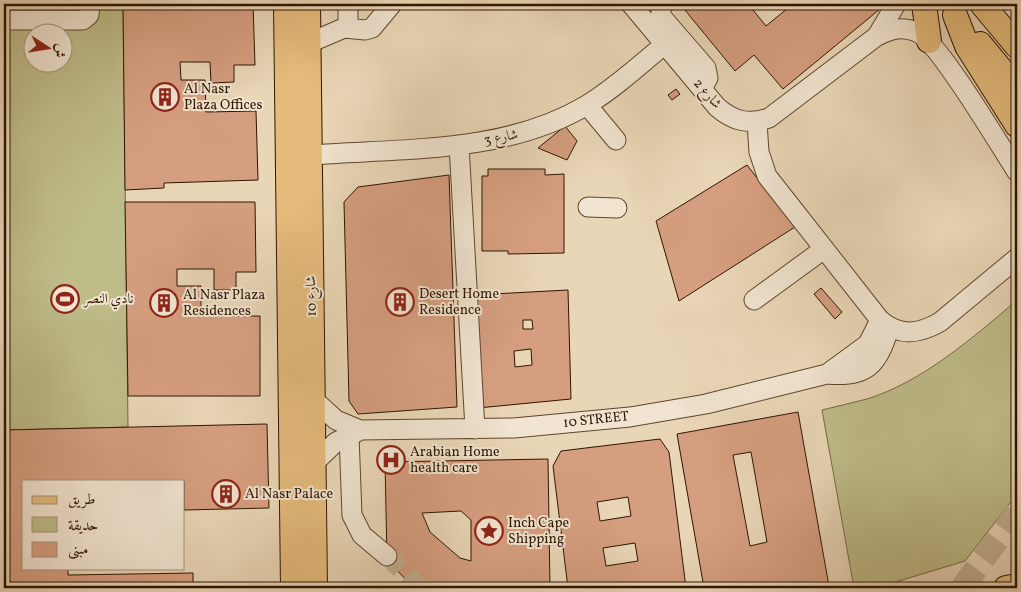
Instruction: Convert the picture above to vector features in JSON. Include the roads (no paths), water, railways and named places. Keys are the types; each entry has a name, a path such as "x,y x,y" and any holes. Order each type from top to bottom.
{"main road":[{"name":"شارع 10","path":"286,4 293,588"},
{"name":"شارع 10","path":"308,4 315,588"},
{"path":"924,4 929,41"},
{"path":"982,4 1017,46"},
{"path":"951,9 1017,89"},
{"path":"951,9 967,46 1017,125"},
{"path":"281,588 293,536"},
{"path":"1006,588 1017,586"}],"street":[{"path":"4,20 83,20 89,15 90,4"},
{"path":"348,4 348,27"},
{"path":"309,43 348,27 365,30 372,28 392,4"},
{"name":"شارع 2","path":"631,4 702,89 728,116 742,122 757,122"},
{"path":"664,4 661,8 661,16 706,68 708,78 702,89"},
{"path":"877,36 896,4"},
{"path":"1017,172 929,41 918,33 904,28 890,29 877,36 778,112 757,122 759,152 767,176 884,324 909,333 930,328 940,322 1017,258"},
{"name":"شارع 3","path":"310,155 459,145 520,135 543,127 587,105 606,93 665,44"},
{"path":"587,105 616,140"},
{"path":"459,145 475,429"},
{"path":"588,207 617,208"},
{"path":"754,300 824,249"},
{"name":"10 STREET","path":"355,433 475,429 592,422 669,411 827,374 842,375 867,369 878,357 884,324"},
{"path":"313,399 336,420 355,433"},
{"path":"314,463 355,433"},
{"path":"355,433 352,515 362,535 387,556"}],"tunnel":[{"path":"962,588 1017,513"},
{"path":"387,556 420,588"}],"place":[{"name":"Al Nasr Plaza Offices","path":"165,97"},
{"name":"نادي النصر","path":"65,299"},
{"name":"Desert Home Residence","path":"400,302"},
{"name":"Al Nasr Plaza Residences","path":"164,303"},
{"name":"Arabian Home health care","path":"391,460"},
{"name":"Al Nasr Palace","path":"226,494"},
{"name":"Inch Cape Shipping","path":"489,531"}]}
